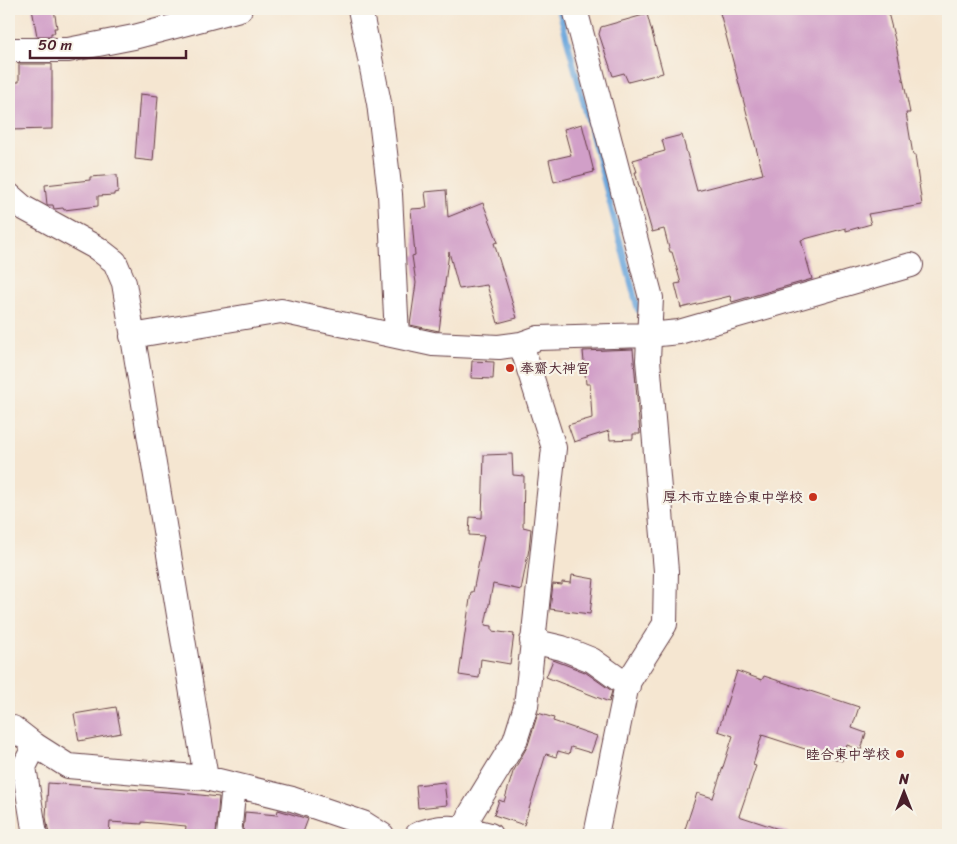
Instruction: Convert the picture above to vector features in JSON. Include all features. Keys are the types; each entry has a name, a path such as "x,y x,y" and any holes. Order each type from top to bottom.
{"street":[{"path":"9,50 68,50 134,37 240,9"},
{"path":"360,9 379,103 390,194 397,336"},
{"path":"575,9 651,298 648,360 666,571 665,624 628,684 596,835"},
{"path":"9,195 24,208 97,248 115,262 124,283 206,778"},
{"path":"132,336 281,311 433,344 499,347 521,344 538,338 679,332 911,265"},
{"path":"465,828 471,813 514,741 526,706 554,448 521,344"},
{"path":"532,641 562,648 592,660 628,686"},
{"path":"9,727 68,766 206,778 292,799 363,823 382,835"},
{"path":"35,745 24,767 35,835"},
{"path":"229,835 234,785"},
{"path":"417,835 438,828 465,828 490,835"}],"building":[{"path":"32,9 54,9 57,28 54,28 55,33 51,33 51,36 37,36"},
{"path":"719,9 887,9 910,113 906,113 913,155 915,155 922,205 868,214 871,224 846,231 846,228 801,240 812,279 732,302 730,296 681,308 675,284 681,283 672,252 670,252 664,229 652,232 633,160 665,151 662,140 682,135 697,191 763,174"},
{"path":"647,14 663,73 628,82 624,73 613,76 599,34 601,27"},
{"path":"19,64 52,64 52,129 9,130 9,113 14,113 14,82 19,82"},
{"path":"140,94 158,96 153,161 135,159"},
{"path":"582,124 594,172 554,182 549,160 571,155 564,129"},
{"path":"117,175 118,192 114,193 114,195 98,196 98,206 64,210 63,208 54,209 53,205 47,205 45,185 90,180 90,177"},
{"path":"446,190 448,217 483,203 498,242 494,243 517,318 498,323 487,285 459,289 449,252 439,331 410,325 416,283 412,256 415,255 411,209 427,208 425,192"},
{"path":"633,349 640,434 633,434 633,439 610,440 609,431 574,442 568,425 592,418 590,384 586,384 583,351"},
{"path":"472,361 494,362 493,379 471,378"},
{"path":"512,454 513,475 524,476 523,527 531,529 529,549 521,590 493,584 485,625 492,626 492,631 514,634 510,664 481,659 479,678 459,675 471,592 473,592 484,536 469,535 470,517 482,518 484,455"},
{"path":"572,575 594,579 590,614 550,609 553,584 571,583"},
{"path":"553,660 585,672 612,691 609,702 546,677"},
{"name":"睦合東中学校","path":"737,671 762,680 764,676 859,707 852,728 866,733 861,750 847,745 842,761 762,735 753,765 756,766 739,816 788,832 788,835 683,835 697,793 713,798 733,736 718,731"},
{"path":"116,707 121,733 79,741 74,714"},
{"path":"538,713 554,718 553,721 597,736 591,753 571,747 569,754 558,751 556,757 546,754 524,825 494,815 499,800 504,802 513,772 528,745"},
{"path":"444,782 447,805 418,808 416,785"},
{"path":"48,783 219,797 216,835 185,835 186,826 142,822 142,824 110,822 109,835 49,834 46,817"},
{"path":"278,810 308,819 302,835 243,832 245,812 277,815"}],"waterway":[{"path":"559,9 638,310"}],"place":[{"name":"奉齋大神宮","path":"510,368"},
{"name":"厚木市立睦合東中学校","path":"813,497"},
{"name":"睦合東中学校","path":"900,754"}]}
